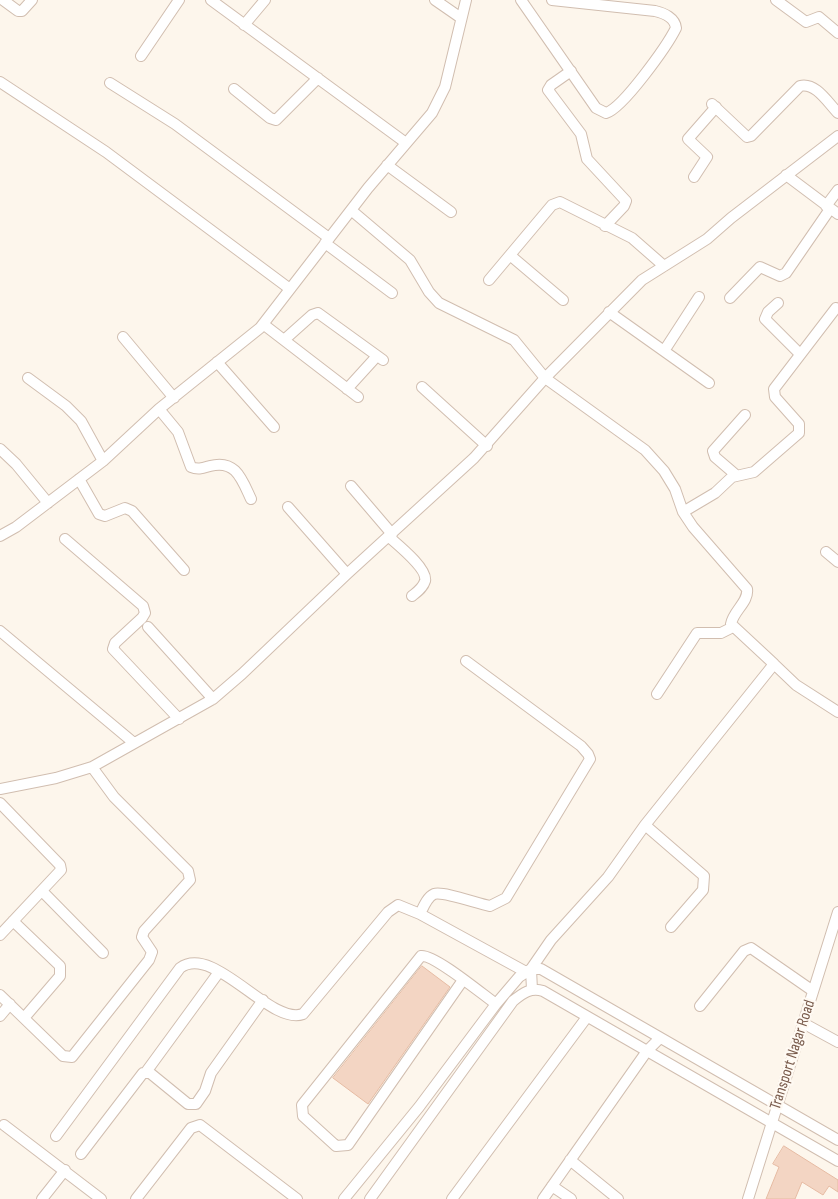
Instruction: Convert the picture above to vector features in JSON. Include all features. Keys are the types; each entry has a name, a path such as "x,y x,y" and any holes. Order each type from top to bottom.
{"street":[{"path":"3,0 18,11 22,11 32,0"},
{"path":"141,56 179,0"},
{"path":"210,0 406,143"},
{"path":"244,25 265,0"},
{"path":"435,0 461,18"},
{"path":"0,536 16,527 103,460 159,409 263,324 387,165 432,113 445,87 466,0"},
{"path":"521,0 596,108 606,113 612,111 632,90 674,33 676,25 666,15 655,11 552,0"},
{"path":"776,0 806,22 819,17 838,33"},
{"path":"571,71 551,85 548,90 581,134 588,159 625,199 624,206 605,226"},
{"path":"234,90 270,118 276,120 318,78"},
{"path":"0,82 106,152 290,289"},
{"path":"110,83 176,124 392,293"},
{"path":"694,177 708,157 688,139 714,105 747,137 751,136 800,86 806,84 814,88 838,113"},
{"path":"0,788 56,778 92,767 213,699 295,626 347,574 486,446 545,378 642,280 707,239 838,136"},
{"path":"387,165 451,212"},
{"path":"786,175 831,209"},
{"path":"730,298 760,267 780,276 786,273 831,209 838,190"},
{"path":"489,280 556,203 564,204 641,244 664,266"},
{"path":"351,210 410,260 434,298 447,307 514,340 545,378 646,450 664,470 675,489 684,512 713,550 747,589 748,595 731,621 733,627 791,681 838,712"},
{"path":"511,256 563,300"},
{"path":"664,351 699,297"},
{"path":"778,303 768,312 765,319 800,354"},
{"path":"684,512 715,493 736,475 754,472 799,432 799,424 774,394 777,385 836,308"},
{"path":"609,312 709,384"},
{"path":"284,340 312,315 318,313 380,358 347,389"},
{"path":"263,324 358,397"},
{"path":"123,337 174,398"},
{"path":"217,362 274,427"},
{"path":"28,378 66,406 81,421 103,460"},
{"path":"422,387 486,446"},
{"path":"159,409 178,432 188,462 195,469 220,464 232,466 237,471 251,499"},
{"path":"736,475 715,457 713,451 745,415"},
{"path":"0,449 16,464 48,503"},
{"path":"79,479 99,514 105,516 125,508 132,511 184,570"},
{"path":"351,486 390,535 424,571 425,580 422,587 412,596"},
{"path":"288,507 347,574"},
{"path":"65,539 143,606 145,613 142,618 115,643 113,649 179,719"},
{"path":"826,552 838,562"},
{"path":"148,627 213,699"},
{"path":"657,694 697,633 721,633 733,627"},
{"path":"0,630 134,743"},
{"path":"420,914 429,898 434,894 446,895 490,906 506,898 590,760 588,754 580,746 466,661"},
{"path":"344,1199 412,1115 496,1004 529,970 551,940 608,877 645,825 774,664"},
{"path":"0,994 64,1056 72,1057 149,960 152,952 143,940 143,934 190,880 188,871 114,797 92,767"},
{"path":"0,803 60,865 61,870 0,935"},
{"path":"645,825 704,876 702,890 671,927"},
{"path":"42,891 103,953"},
{"path":"56,1136 180,968 186,963 205,964 291,1016 303,1014 392,907 404,906 529,970 541,969 838,1140"},
{"name":"Transport Nagar Road","path":"748,1199 838,912"},
{"path":"13,921 60,966 62,972 24,1018"},
{"path":"700,1006 744,951 751,948 813,991"},
{"path":"464,980 348,1145 336,1146 303,1116 302,1105 416,959 425,955 429,957 464,980 496,1004"},
{"path":"529,970 532,990"},
{"path":"81,1154 141,1075 146,1072 219,972"},
{"path":"370,1199 513,1001 524,992 532,990 543,991 838,1161"},
{"path":"146,1072 188,1104 196,1104 205,1091 211,1073 263,1000"},
{"path":"0,1016 10,1004"},
{"path":"452,1199 587,1017"},
{"path":"803,1023 838,1042"},
{"path":"543,1199 647,1051 660,1038"},
{"path":"412,1115 424,1122"},
{"path":"4,1125 101,1199"},
{"path":"136,1199 191,1128 200,1125 297,1199"},
{"path":"570,1160 618,1199"},
{"path":"42,1199 65,1170"},
{"path":"552,1186 571,1199"}],"building":[{"path":"422,966 450,987 368,1104 333,1078"},
{"path":"784,1146 838,1180 838,1192 829,1186 823,1195 802,1182 795,1199 766,1199 779,1167 773,1164"}]}
